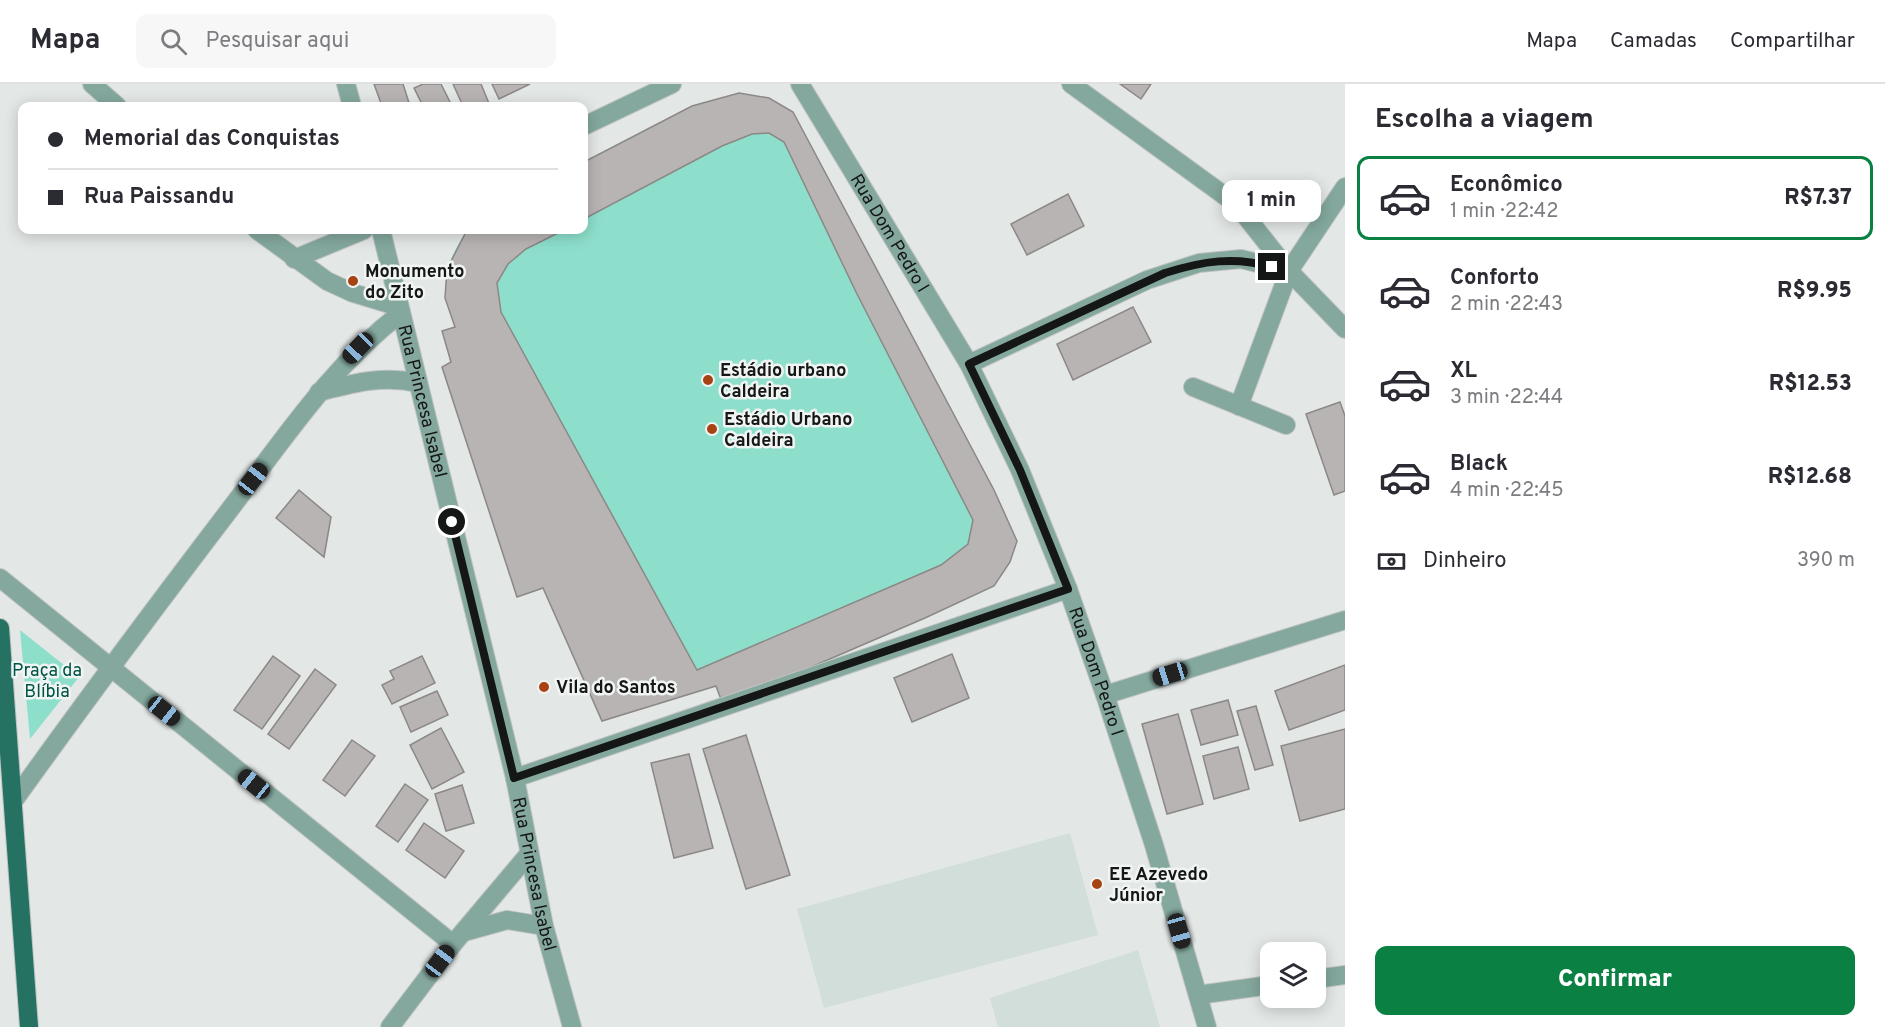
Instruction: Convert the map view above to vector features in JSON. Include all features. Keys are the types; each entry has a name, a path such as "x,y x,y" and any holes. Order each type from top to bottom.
{"main road":[{"path":"0,628 15,799 29,1027"}],"street":[{"path":"92,84 112,102"},
{"path":"346,84 351,102"},
{"path":"588,124 672,84"},
{"name":"Rua Dom Pedro I","path":"800,84 969,364 1020,470 1068,589 1105,694 1154,845 1207,1027"},
{"path":"1071,84 1236,204 1289,271 1345,329"},
{"path":"1239,406 1289,271 1345,187"},
{"path":"15,799 110,668 319,392 371,335 400,310 327,281 262,234"},
{"path":"294,259 353,234"},
{"name":"Rua Princesa Isabel","path":"382,234 514,778 544,926 572,1027"},
{"path":"969,364 1147,280 1199,262 1241,260 1289,271"},
{"path":"319,392 370,379 418,383"},
{"path":"1193,387 1286,425"},
{"path":"0,578 110,668 457,939"},
{"path":"514,778 1068,589"},
{"path":"1105,694 1345,620"},
{"path":"390,1027 457,939 528,855"},
{"path":"457,939 507,920 544,926"},
{"path":"1326,978 1345,975"},
{"path":"1198,995 1260,987"}],"shaded area":[{"path":"1070,833 1098,935 824,1008 797,909"},
{"path":"1138,950 1160,1027 998,1027 990,998"}],"green space":[{"name":"Estádio Urbano Caldeira","path":"739,93 769,98 793,112 994,490 1017,541 1010,562 994,586 795,674 722,702 715,686 602,721 543,588 517,597 442,367 451,362 442,331 455,327 447,299 446,277 453,255 465,234 588,234 588,160 692,106"},
{"name":"Praça da Blíbia","path":"20,630 79,677 30,739"}],"building":[{"path":"374,84 403,84 409,102 381,102"},
{"path":"423,84 441,84 450,102 421,102 414,88"},
{"path":"453,84 481,84 488,102 461,102"},
{"path":"492,84 530,84 499,99"},
{"path":"1120,84 1151,84 1141,99"},
{"path":"739,93 769,98 793,112 994,490 1017,541 1010,562 994,586 925,618 795,674 722,702 716,686 602,721 543,588 517,597 442,367 451,362 442,331 455,327 445,298 447,269 465,234 556,234 526,249 508,264 497,283 501,312 697,670 941,565 968,544 973,520 857,294 784,142 769,133 752,134 722,146 588,217 588,160 692,106"},
{"path":"1068,194 1084,226 1027,255 1011,224"},
{"path":"1133,307 1151,342 1073,380 1057,344"},
{"path":"1340,402 1345,416 1345,491 1334,495 1306,414"},
{"path":"299,490 331,517 324,557 276,518"},
{"path":"952,654 969,698 912,722 894,678"},
{"path":"273,656 300,676 262,729 234,710"},
{"path":"422,656 435,683 392,704 382,685 394,679 390,671"},
{"path":"1345,665 1345,710 1289,730 1275,691"},
{"path":"315,669 336,685 289,749 268,734"},
{"path":"437,691 448,715 411,732 400,707"},
{"path":"1228,700 1238,735 1201,745 1191,710"},
{"path":"1256,706 1273,765 1255,770 1237,711"},
{"path":"1178,714 1203,804 1167,814 1142,724"},
{"path":"441,728 464,772 432,789 410,745"},
{"path":"1345,729 1345,809 1300,821 1281,746"},
{"path":"746,735 790,875 746,889 703,749"},
{"path":"352,740 375,756 345,796 323,780"},
{"path":"1238,747 1249,789 1214,799 1203,756"},
{"path":"689,754 713,848 674,858 651,763"},
{"path":"405,784 428,800 398,842 376,826"},
{"path":"462,785 474,823 446,831 435,794"},
{"path":"424,823 464,851 445,878 406,850"}],"place":[{"name":"Monumento do Zito","path":"353,281"},
{"name":"Estádio urbano Caldeira","path":"708,380"},
{"name":"Estádio Urbano Caldeira","path":"712,429"},
{"name":"Vila do Santos","path":"544,687"},
{"name":"EE Azevedo Júnior","path":"1097,884"}],"route":[{"path":"452,522 514,778 1068,589 1020,470 969,364 1147,280 1199,262 1232,259 1272,267"}]}
